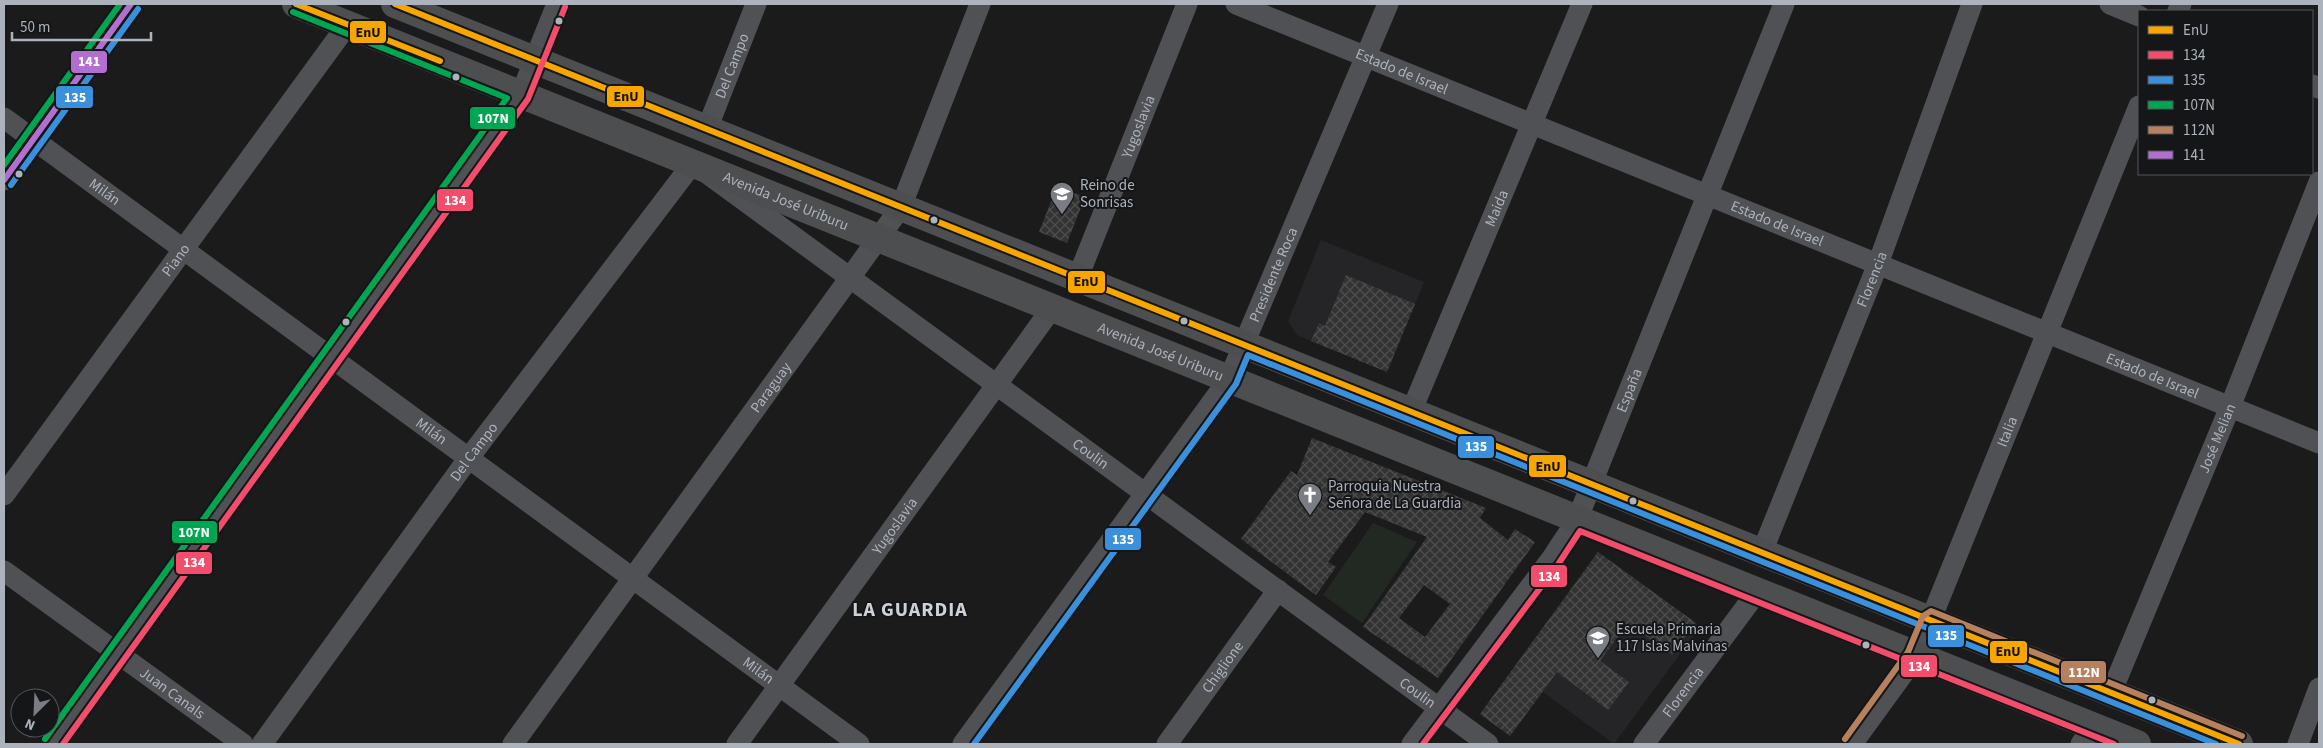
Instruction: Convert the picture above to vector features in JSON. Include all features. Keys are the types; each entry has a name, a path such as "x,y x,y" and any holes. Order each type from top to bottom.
{"main road":[{"name":"Avenida José Uriburu","path":"296,4 1916,656 2087,736 2138,744"},
{"path":"395,4 1078,277 1591,486 1762,552 2239,744"}],"street":[{"path":"4,180 131,4"},
{"path":"52,744 521,94 557,4"},
{"name":"Del Campo","path":"707,129 756,4"},
{"name":"Paraguay","path":"513,744 902,207 980,4"},
{"name":"Yugoslavia","path":"1078,277 1187,4"},
{"name":"Estado de Israel","path":"1236,4 2319,443"},
{"name":"Presidente Roca","path":"963,744 1229,379 1388,4"},
{"name":"Maida","path":"1411,412 1582,4"},
{"name":"España","path":"1412,744 1552,558 1577,520 1784,4"},
{"name":"Florencia","path":"1762,552 1878,264 1972,4"},
{"path":"2110,4 2138,16"},
{"name":"Piano","path":"4,495 348,24"},
{"name":"Italia","path":"1852,744 1916,656 2138,108"},
{"name":"Milán","path":"4,118 859,744"},
{"name":"Del Campo","path":"262,744 468,459 693,163"},
{"name":"Coulin","path":"693,163 1488,744"},
{"name":"José Melian","path":"2111,693 2230,407 2319,182"},
{"name":"Yugoslavia","path":"737,744 1052,308"},
{"name":"Juan Canals","path":"4,570 244,744"},
{"name":"Chiglione","path":"1167,744 1278,590"},
{"name":"Florencia","path":"1644,744 1757,592"},
{"path":"2298,744 2319,688"}],"shaded area":[{"path":"1321,240 1424,282 1387,372 1297,335 1288,321"},
{"path":"1373,523 1417,542 1362,623 1323,595"},
{"name":"Escuela Primaria 117 Islas Malvinas","path":"1598,552 1700,627 1614,744 1543,692 1510,736 1480,714"}],"building":[{"name":"Reino de Sonrisas","path":"1057,186 1085,197 1067,243 1039,232"},
{"path":"1346,275 1415,304 1387,372 1311,341 1319,323 1325,326"},
{"path":"1312,438 1486,508 1480,518 1508,540 1515,529 1535,542 1438,678 1363,627 1427,537 1365,512 1328,562 1336,567 1316,595 1241,539 1291,471 1297,475","holes":["1424,585 1450,604 1425,637 1399,618"]},
{"name":"Escuela Primaria 117 Islas Malvinas","path":"1598,552 1696,623 1672,655 1628,623 1600,661 1629,682 1608,710 1557,672 1510,736 1480,714"}],"transit line":[{"name":"107N","path":"4,165 120,4"},
{"name":"141","path":"4,180 131,4"},
{"name":"EnU","path":"296,4 440,61"},
{"name":"EnU","path":"395,4 2239,744"},
{"name":"134","path":"63,744 528,99 565,7"},
{"name":"135","path":"11,185 138,9"},
{"name":"107N","path":"45,739 507,98 293,12"},
{"name":"135","path":"974,744 1236,384 1248,355 2216,744"},
{"name":"134","path":"1423,744 1559,563 1580,531 2114,744"},
{"name":"112N","path":"1845,739 1908,652 1923,616 1931,611 2242,736"}],"place":[{"name":"Reino de Sonrisas","path":"1062,215"},
{"name":"Parroquia Nuestra Señora de La Guardia","path":"1310,516"},
{"name":"Escuela Primaria 117 Islas Malvinas","path":"1598,659"}],"district":[{"name":"LA GUARDIA","path":"910,610"}]}
